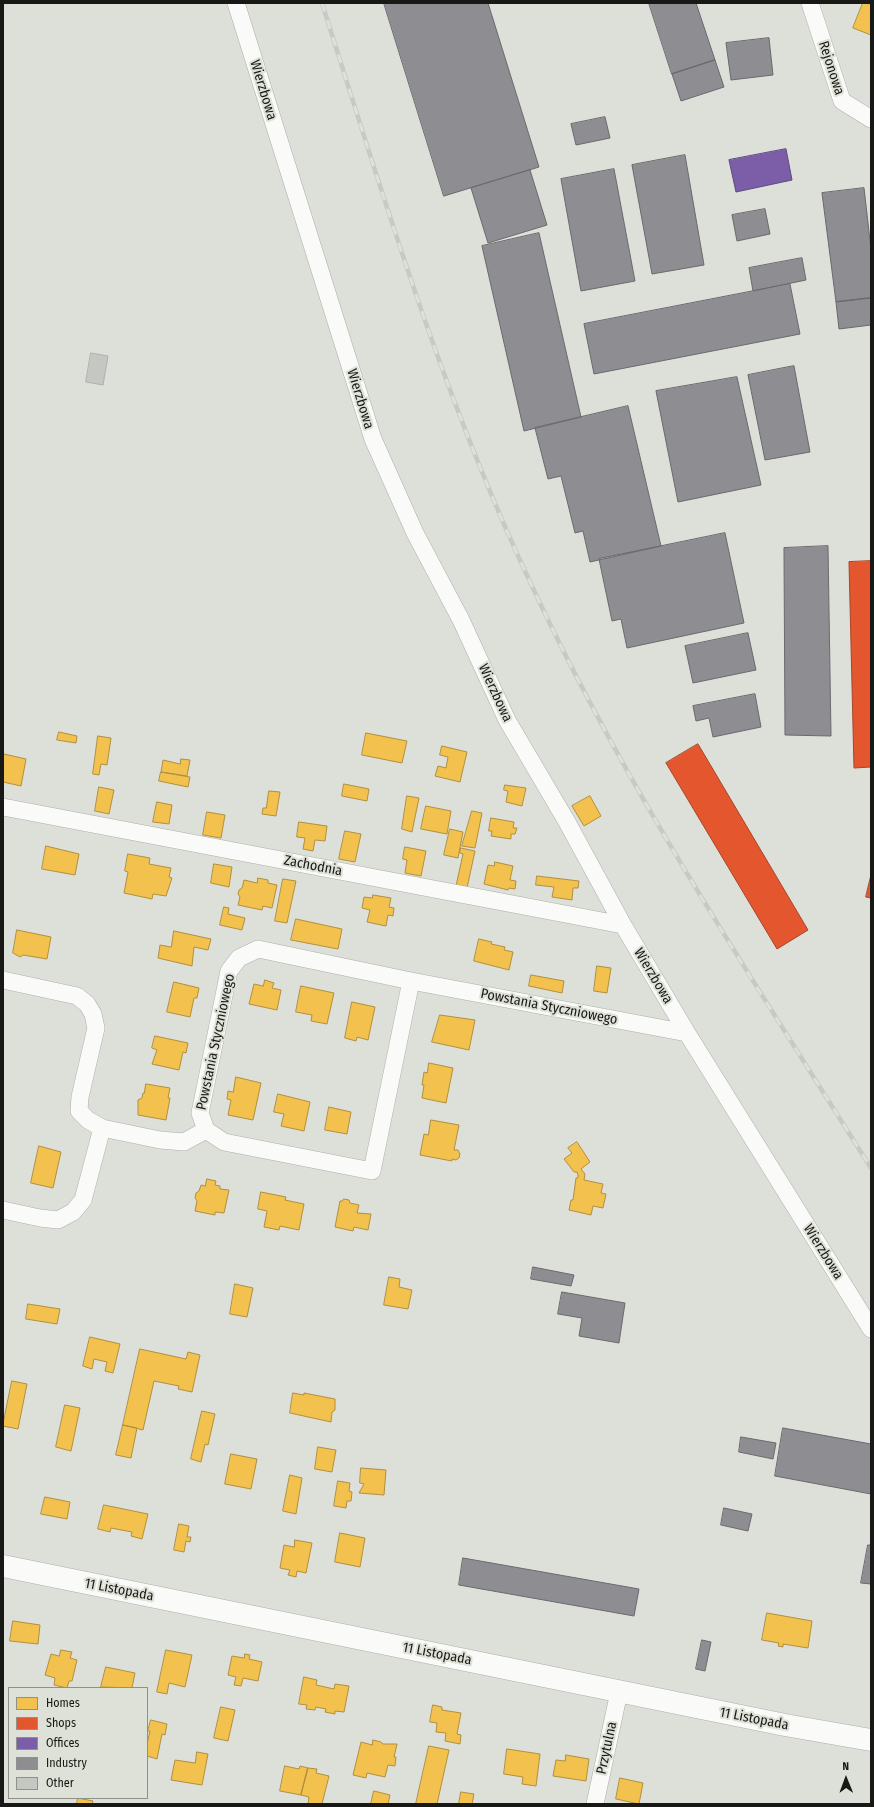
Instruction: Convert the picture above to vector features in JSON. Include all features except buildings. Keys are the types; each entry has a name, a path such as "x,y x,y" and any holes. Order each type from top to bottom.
{"main road":[{"name":"11 Listopada","path":"3,1566 619,1692 785,1725 871,1740"}],"street":[{"name":"Wierzbowa","path":"236,3 373,439 415,533 461,620 507,720 623,925 687,1033 871,1329"},
{"name":"Rejonowa","path":"810,3 842,101 871,119"},
{"name":"Zachodnia","path":"3,807 623,925"},
{"name":"Powstania Styczniowego","path":"411,981 372,1171 224,1142 206,1130 200,1113 229,971 239,958 258,949 411,981 687,1033"},
{"path":"3,980 77,996 87,1004 93,1014 96,1028 80,1097 79,1110 88,1120 102,1128 160,1140 184,1142 206,1130"},
{"path":"3,1210 40,1218 58,1220 73,1212 83,1200 102,1128"},
{"name":"Przytulna","path":"595,1804 619,1692"}],"railway":[{"path":"322,3 392,224 443,370 499,513 531,584 607,735 649,809 736,953 871,1168"}]}
